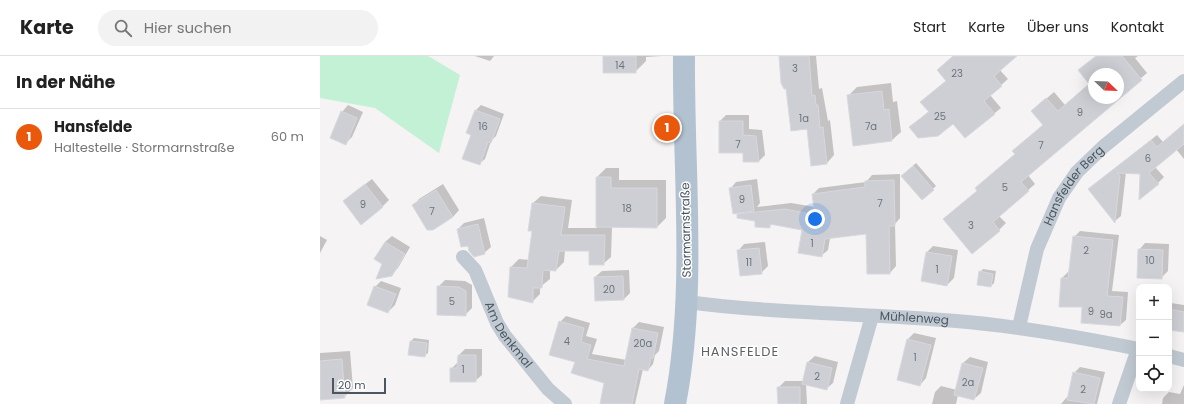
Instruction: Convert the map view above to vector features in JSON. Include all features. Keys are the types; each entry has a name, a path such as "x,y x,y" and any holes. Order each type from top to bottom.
{"main road":[{"name":"Stormarnstraße","path":"675,404 683,364 687,302 684,56"}],"street":[{"name":"Hansfelder Berg","path":"1019,327 1038,249 1059,198 1077,172 1103,147 1184,81"},
{"name":"Am Denkmal","path":"463,257 475,270 497,323 505,336 548,389 565,404"},
{"name":"Mühlenweg","path":"687,302 830,315 956,321 1019,327 1136,349"},
{"path":"847,404 872,316"},
{"path":"1119,404 1136,355"},
{"path":"1172,357 1184,360"}],"green space":[{"path":"320,56 428,56 460,75 439,153 375,108 320,98"}],"building":[{"path":"603,56 636,56 636,73 603,73"},
{"path":"779,56 809,56 812,96 815,95 816,105 818,105 820,128 823,127 827,164 811,166 807,129 791,131 786,89 784,89 781,83"},
{"path":"953,56 1017,56 994,76 1002,86 984,101 995,114 965,138 953,124 938,136 918,138 909,127 929,112 920,102 946,81 937,70"},
{"path":"1096,56 1122,56 1142,80 1124,95 1124,68 1088,68 1088,83 1078,70"},
{"path":"1088,85 1088,104 1114,104 1021,182 1029,191 993,222 1000,231 972,254 943,219 977,191 975,188 1015,154 1012,151 1043,125 1031,111 1046,98 1058,111"},
{"path":"882,91 884,110 889,109 892,141 853,146 847,95"},
{"path":"475,110 500,119 491,143 488,142 480,165 462,159 471,135 466,133"},
{"path":"341,111 357,118 346,145 330,138"},
{"path":"719,121 743,121 743,135 756,136 759,162 743,162 743,153 719,153"},
{"path":"1184,124 1184,144 1149,173 1159,184 1139,200 1140,174 1117,173 1120,176 1115,223 1088,189 1151,140 1157,147"},
{"path":"913,166 934,190 922,200 901,176"},
{"path":"596,177 611,177 611,188 657,188 657,228 596,227"},
{"path":"894,180 895,226 889,226 890,274 867,274 866,234 825,239 822,257 798,253 802,230 770,224 770,228 755,227 755,221 737,218 737,214 785,209 815,215 812,194 865,187 865,181"},
{"path":"365,184 383,207 361,225 343,201"},
{"path":"751,185 754,211 733,214 729,188"},
{"path":"436,190 453,217 433,230 427,230 412,205"},
{"path":"532,203 565,207 561,235 605,235 604,265 589,265 589,251 559,251 556,271 543,270 542,288 533,288 533,303 508,297 510,267 527,268 532,231 528,231"},
{"path":"478,224 485,254 474,257 469,251 468,246 461,247 457,229"},
{"path":"1073,236 1113,240 1107,296 1123,297 1120,326 1081,323 1082,307 1059,307 1061,278 1068,278"},
{"path":"385,242 405,254 392,276 376,279 382,264 374,259"},
{"path":"759,248 762,274 740,276 737,250"},
{"path":"1138,249 1163,250 1162,279 1137,278"},
{"path":"926,252 952,256 947,286 921,281"},
{"path":"979,271 993,274 991,287 977,285"},
{"path":"623,276 624,300 595,301 594,277"},
{"path":"374,286 396,294 388,313 367,305"},
{"path":"437,286 459,287 466,291 466,316 437,315"},
{"path":"1172,310 1184,312 1184,332 1172,330"},
{"path":"559,321 584,328 581,342 591,345 587,359 624,366 632,328 658,333 653,358 651,358 648,371 639,369 632,404 600,404 604,383 571,373 575,362 549,355"},
{"path":"907,339 931,345 920,386 897,380"},
{"path":"410,341 427,343 425,357 408,355"},
{"path":"458,355 476,355 476,382 450,382 450,368 457,368"},
{"path":"342,359 345,398 320,400 320,361"},
{"path":"807,362 832,368 827,390 802,384"},
{"path":"962,363 983,368 974,400 954,395"},
{"path":"1073,372 1100,378 1094,404 1067,400"},
{"path":"777,387 800,387 800,404 778,404"}],"place":[{"name":"Hansfelde","path":"667,128"}],"district":[{"name":"HANSFELDE","path":"740,351"}]}
